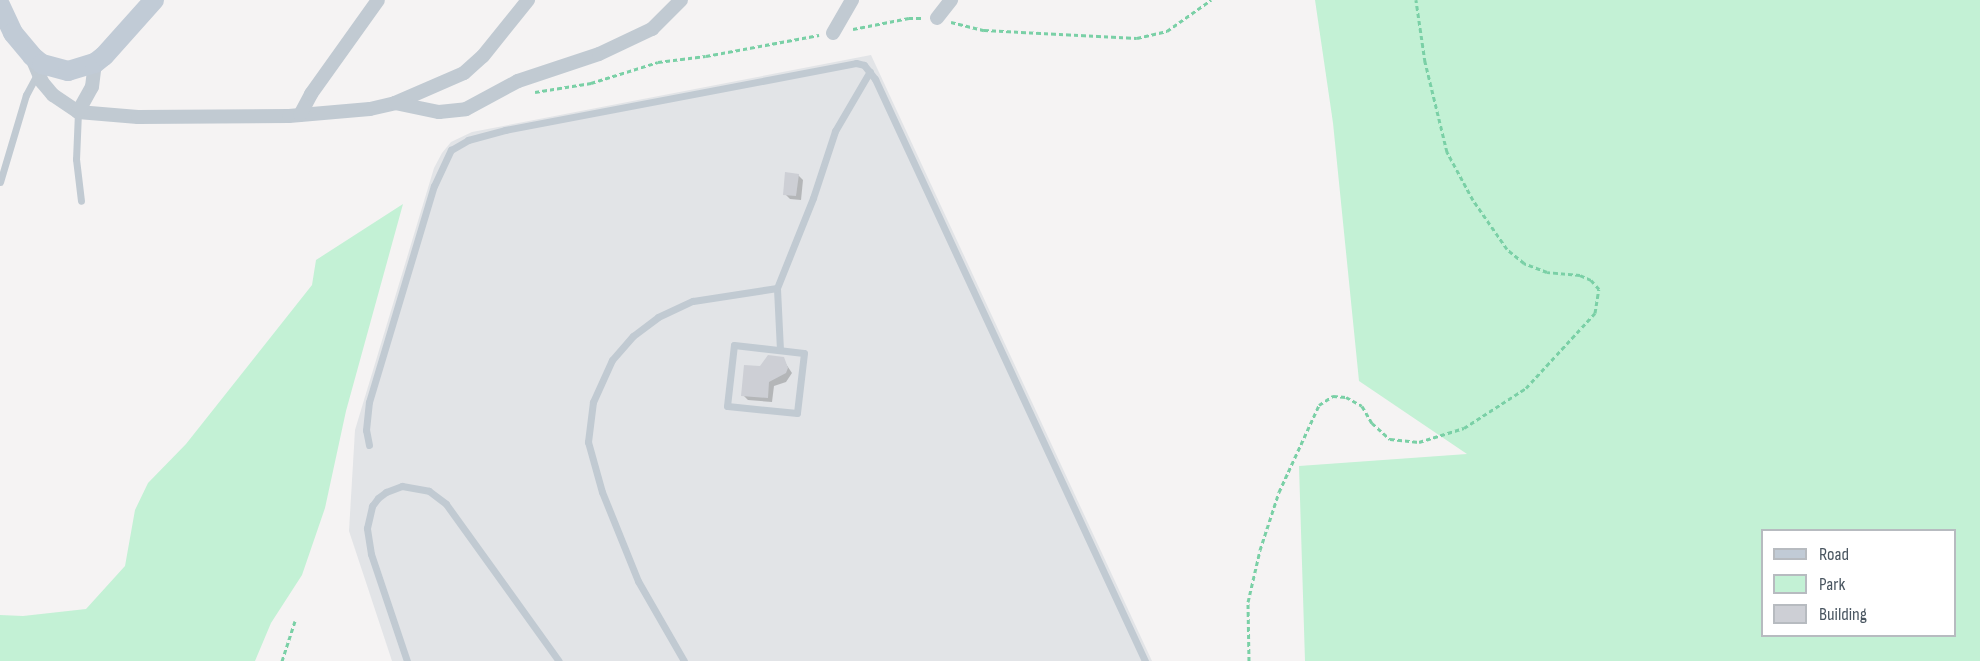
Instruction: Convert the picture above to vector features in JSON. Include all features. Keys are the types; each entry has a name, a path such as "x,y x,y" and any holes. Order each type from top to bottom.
{"street":[{"path":"35,63 68,71 95,63 129,30 154,0"},
{"path":"300,115 311,94 378,0"},
{"path":"0,5 13,33 35,63 53,95 78,112 138,117 300,115 370,109 395,103 464,73 483,56 528,0"},
{"path":"395,103 439,112 466,109 518,81 599,54 652,29 681,0"},
{"path":"833,33 852,0"},
{"path":"937,18 951,0"},
{"path":"78,112 92,87 95,63"}],"lane":[{"path":"0,182 35,63"},
{"path":"369,445 366,430 369,402 434,186 446,157 459,144 505,130 849,64 864,65 870,71 1144,661"},
{"path":"780,350 777,288 813,198 835,131 870,71"},
{"path":"78,112 76,159 81,201"},
{"path":"684,661 638,581 602,492 588,442 593,402 612,360 633,336 658,317 693,301 777,288"},
{"path":"734,345 780,350 804,353 797,413 727,406 734,345"},
{"path":"407,661 371,554 367,528 372,506 378,498 402,486 429,491 446,504 559,661"}],"path":[{"path":"534,92 591,82 658,62 909,18 937,18 984,30 1137,38 1167,31 1211,0"},
{"path":"1249,661 1248,602 1260,549 1279,492 1318,405 1333,396 1346,397 1362,406 1372,423 1390,439 1419,442 1464,428 1526,388 1594,313 1599,289 1591,280 1580,275 1547,272 1524,263 1507,249 1473,200 1447,152 1425,62 1416,0"},
{"path":"282,661 295,621"}],"shaded area":[{"path":"871,55 1152,661 392,661 349,531 355,430 434,168 442,153 451,142 472,132"}],"green space":[{"path":"1315,0 1980,0 1980,661 1305,661 1299,466 1467,454 1359,381 1333,123"},
{"path":"403,204 346,411 325,508 302,575 271,623 255,661 0,661 0,615 23,616 86,609 125,566 135,510 148,483 186,444 312,285 316,260"}],"building":[{"path":"785,172 799,174 796,196 783,195"},
{"path":"768,355 784,357 788,368 786,373 769,382 768,398 741,396 744,365 760,366"}]}
